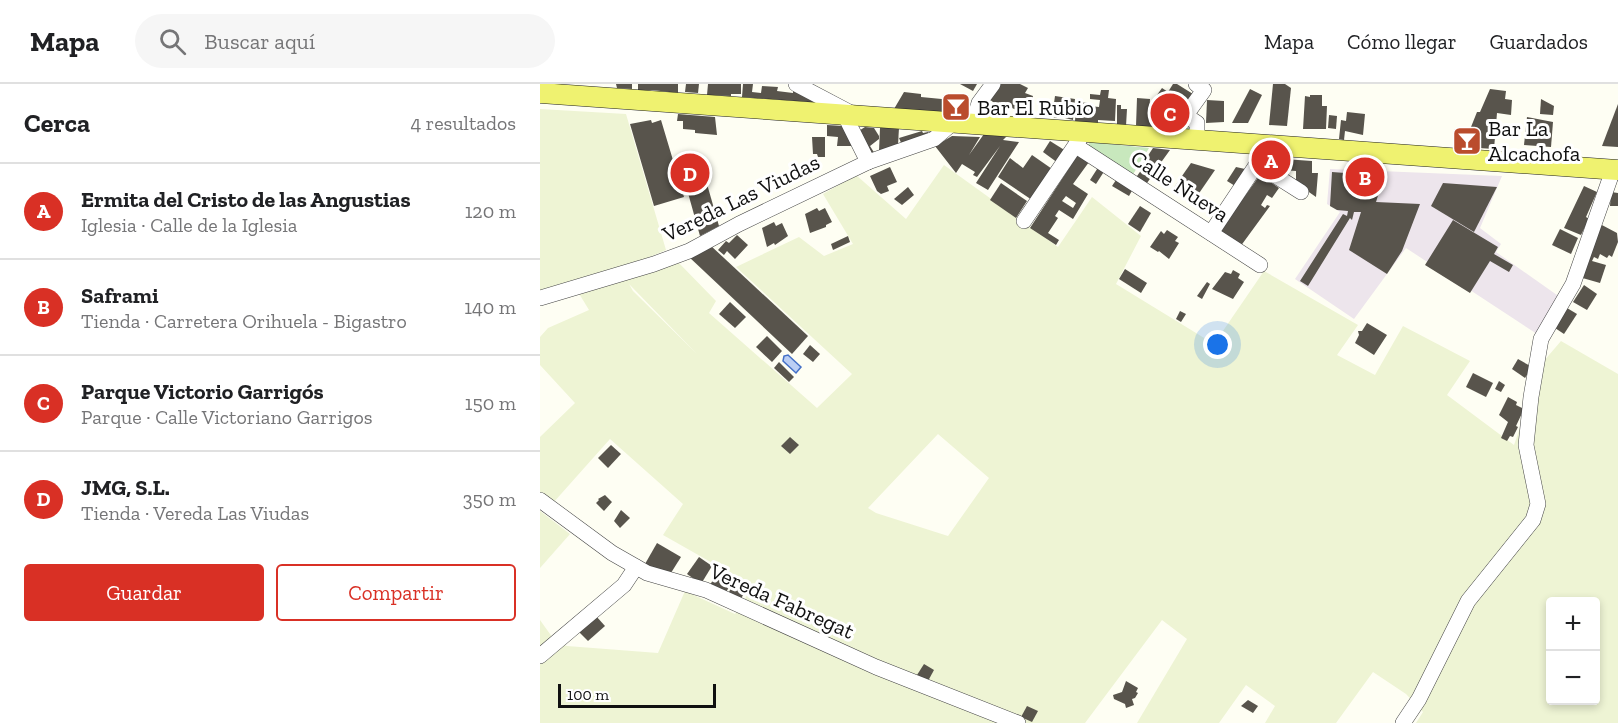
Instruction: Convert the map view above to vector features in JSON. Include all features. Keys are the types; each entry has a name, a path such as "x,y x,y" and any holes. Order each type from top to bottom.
{"main road":[{"path":"540,93 963,123 1080,139 1197,140 1260,154 1615,170"}],"street":[{"path":"796,84 849,114 868,162"},
{"path":"963,123 993,84"},
{"path":"1186,115 1204,90 1196,84"},
{"path":"1167,103 1197,123 1197,140"},
{"name":"Vereda Las Viudas","path":"540,298 654,264 689,251 739,224 868,162 934,139 963,123"},
{"path":"1024,221 1080,139"},
{"name":"Calle Nueva","path":"1080,139 1260,265"},
{"path":"1212,233 1260,154 1301,192"},
{"path":"1403,723 1419,699 1468,601 1533,520 1538,504 1526,445 1541,339 1573,284 1615,170"},
{"name":"Vereda Fabregat","path":"540,500 612,553 647,573 706,590 876,667 1018,723"},
{"path":"540,656 624,585 636,567"}],"shaded area":[{"path":"1330,169 1502,176 1480,228 1501,244 1496,252 1564,300 1537,334 1406,248 1354,319 1295,279 1340,212 1327,204"}],"green space":[{"path":"1163,105 1190,121 1190,131 1162,127"},
{"path":"540,109 626,114 666,250 619,270 677,261 716,301 709,313 817,408 852,374 736,267 799,237 824,256 853,244 823,194 856,175 906,219 944,165 1058,247 1092,197 1141,236 1116,284 1214,344 1264,271 1358,325 1337,355 1375,375 1403,326 1470,361 1447,395 1514,445 1543,362 1561,341 1618,374 1618,723 1416,723 1423,712 1406,694 1373,672 1336,723 1265,723 1275,706 1246,685 1219,723 1137,723 1187,639 1162,620 1085,723 540,723 540,620 555,641 567,646 658,653 685,591 735,614 753,586 663,535 683,504 610,439 553,503 540,492 540,437 575,403 540,365 540,337 548,328 589,310 572,282 540,292","holes":["629,284 697,354 633,291","938,434 989,478 948,536 876,513 868,508"]},
{"path":"1090,142 1149,148 1132,176 1086,149"},
{"path":"540,511 570,534 540,568"}],"water":[{"path":"788,355 801,367 796,373 783,361 784,356"}],"building":[{"path":"616,84 632,84 632,89 617,88"},
{"path":"638,84 678,84 678,93 652,90 638,92"},
{"path":"686,84 699,84 698,93 685,92"},
{"path":"708,84 741,84 741,94 707,95"},
{"path":"743,84 753,84 752,92 761,93 762,86 778,87 777,91 793,93 793,86 821,103 742,97"},
{"path":"960,84 977,84 973,91"},
{"path":"999,84 1020,84 1028,88 1025,93 1033,96 1029,116 999,102 997,105 989,99"},
{"path":"1173,84 1193,94 1184,108 1180,109 1157,95 1162,88 1168,92"},
{"path":"1273,84 1285,84 1291,88 1287,126 1269,125"},
{"path":"1250,89 1262,95 1248,123 1232,123"},
{"path":"1490,89 1506,91 1505,99 1512,100 1511,115 1497,113 1494,149 1463,147 1477,112 1480,112"},
{"path":"1101,90 1109,90 1108,98 1116,99 1115,121 1098,120 1098,124 1075,122 1076,102 1099,107 1100,100 1090,99 1090,94 1100,95"},
{"path":"904,92 921,94 921,97 952,100 951,107 961,108 961,114 894,109"},
{"path":"1310,95 1322,95 1322,106 1327,106 1326,129 1303,129 1305,96 1310,97"},
{"path":"1055,96 1075,99 1073,120 1052,117"},
{"path":"1137,98 1150,99 1149,115 1160,116 1161,111 1166,111 1160,127 1136,126"},
{"path":"1541,99 1554,106 1553,115 1540,114"},
{"path":"1207,100 1224,101 1224,122 1206,123"},
{"path":"1618,104 1618,147 1602,146"},
{"path":"1117,105 1121,105 1121,109 1127,109 1126,126 1117,125"},
{"path":"1347,112 1365,114 1363,135 1345,131 1344,140 1339,139 1341,120 1346,121"},
{"path":"678,114 715,117 717,135 695,133 695,130 683,129 683,121 677,121"},
{"path":"1329,115 1337,116 1336,129 1328,128"},
{"path":"1527,117 1553,122 1551,147 1524,145"},
{"path":"651,120 652,123 661,120 684,197 654,206 630,124"},
{"path":"827,125 844,126 852,146 837,146 838,137 827,136"},
{"path":"865,127 874,128 879,136 879,139 870,146 875,154 869,157 854,134"},
{"path":"880,128 899,128 898,145 879,151"},
{"path":"922,131 923,133 928,132 929,136 902,145 899,138"},
{"path":"984,134 1007,136 1003,140 1019,142 988,190 976,183 1000,146 977,177 973,175 975,172 962,164 956,173 935,146 952,136 980,137 969,155"},
{"path":"812,137 825,137 825,157 813,154"},
{"path":"1050,141 1066,151 1058,163 1043,152"},
{"path":"1153,148 1170,150 1157,168 1150,164 1148,167 1143,163"},
{"path":"1032,155 1055,171 1032,200 998,177 1010,158 1023,168"},
{"path":"1077,156 1089,162 1073,184 1088,194 1073,219 1059,210 1055,216 1058,218 1048,233 1059,240 1056,245 1030,228","holes":["1066,196 1076,203 1073,208 1062,201"]},
{"path":"1270,158 1312,161 1312,173 1318,173 1316,197 1296,183 1296,171 1269,169"},
{"path":"1191,163 1215,170 1193,202 1173,189"},
{"path":"1099,166 1105,170 1096,184 1090,180"},
{"path":"1144,166 1154,173 1145,186 1135,179"},
{"path":"890,167 897,182 887,186 889,191 881,194 877,191 870,176"},
{"path":"1236,167 1245,169 1240,189 1227,181"},
{"path":"703,170 719,226 700,236 683,175"},
{"path":"1332,172 1384,176 1376,202 1420,204 1402,251 1387,274 1349,250 1361,212 1354,212 1352,220 1350,218 1308,286 1300,281 1343,214 1347,216 1348,211 1337,210 1330,206"},
{"path":"1260,175 1279,188 1272,198 1267,195 1261,205 1265,208 1267,205 1270,206 1240,247 1219,232"},
{"path":"1118,177 1134,187 1129,196 1112,186"},
{"path":"1001,183 1027,201 1016,218 990,200"},
{"path":"1443,183 1497,187 1474,232 1431,206"},
{"path":"1584,186 1597,192 1586,217 1589,219 1581,235 1564,228"},
{"path":"908,187 914,195 902,205 894,199"},
{"path":"1611,192 1618,193 1618,206 1610,206"},
{"path":"1140,206 1151,213 1140,232 1128,224"},
{"path":"817,208 819,211 825,208 832,222 810,233 805,214"},
{"path":"1453,220 1498,247 1494,254 1513,265 1509,272 1490,261 1470,293 1425,265"},
{"path":"774,222 776,226 782,223 788,236 775,245 774,243 767,247 762,228"},
{"path":"1600,224 1617,233 1618,242 1612,257 1609,255 1607,258 1600,254 1598,259 1594,257 1592,261 1606,265 1600,283 1579,277"},
{"path":"1560,229 1578,238 1571,254 1552,245"},
{"path":"1167,230 1178,237 1175,241 1179,243 1169,259 1150,247 1161,231 1164,234"},
{"path":"737,235 748,245 735,259 727,251 724,255 718,250 726,241 729,243"},
{"path":"848,236 850,242 833,250 831,244"},
{"path":"710,245 808,336 792,354 688,256"},
{"path":"1125,269 1147,283 1141,293 1119,279"},
{"path":"1233,270 1240,274 1238,278 1244,282 1233,299 1212,289 1225,272 1231,274"},
{"path":"1207,282 1210,284 1202,299 1197,296"},
{"path":"1584,285 1597,294 1587,310 1573,302"},
{"path":"730,302 746,317 735,328 719,314"},
{"path":"1567,308 1577,314 1564,334 1555,328"},
{"path":"1180,311 1186,314 1181,322 1176,319"},
{"path":"1367,323 1387,335 1374,355 1355,343 1359,335 1358,331 1362,331"},
{"path":"767,336 782,351 772,362 756,347"},
{"path":"810,345 820,354 813,362 803,354"},
{"path":"1518,359 1532,367 1525,378 1512,369"},
{"path":"779,362 794,377 789,382 774,368"},
{"path":"1473,373 1493,383 1486,397 1466,387"},
{"path":"1499,381 1505,385 1501,392 1495,389"},
{"path":"1508,397 1524,409 1513,437 1510,436 1507,441 1501,438 1508,422 1499,415"},
{"path":"790,437 799,445 790,454 781,446"},
{"path":"611,445 621,454 608,468 598,458"},
{"path":"605,495 612,502 604,511 596,503"},
{"path":"621,510 630,518 620,528 614,521"},
{"path":"657,543 681,557 669,576 645,564"},
{"path":"699,557 712,566 701,584 687,574"},
{"path":"717,573 723,574 732,582 725,594 710,585"},
{"path":"736,578 748,585 740,601 728,594"},
{"path":"596,616 605,626 588,641 579,632"},
{"path":"924,664 934,670 928,681 917,675"},
{"path":"1126,681 1138,688 1136,692 1138,693 1132,699 1134,705 1126,708 1125,704 1114,699 1113,695 1122,692"},
{"path":"1248,700 1258,706 1253,713 1241,706"},
{"path":"1027,706 1038,711 1032,722 1021,717"}],"place":[{"name":"Bar El Rubio","path":"956,107"},
{"name":"Parque Victorio Garrigós","path":"1170,113"},
{"name":"Bar La Alcachofa","path":"1467,141"},
{"name":"Ermita del Cristo de las Angustias","path":"1271,160"},
{"name":"JMG, S.L.","path":"690,173"},
{"name":"Saframi","path":"1365,177"}]}
